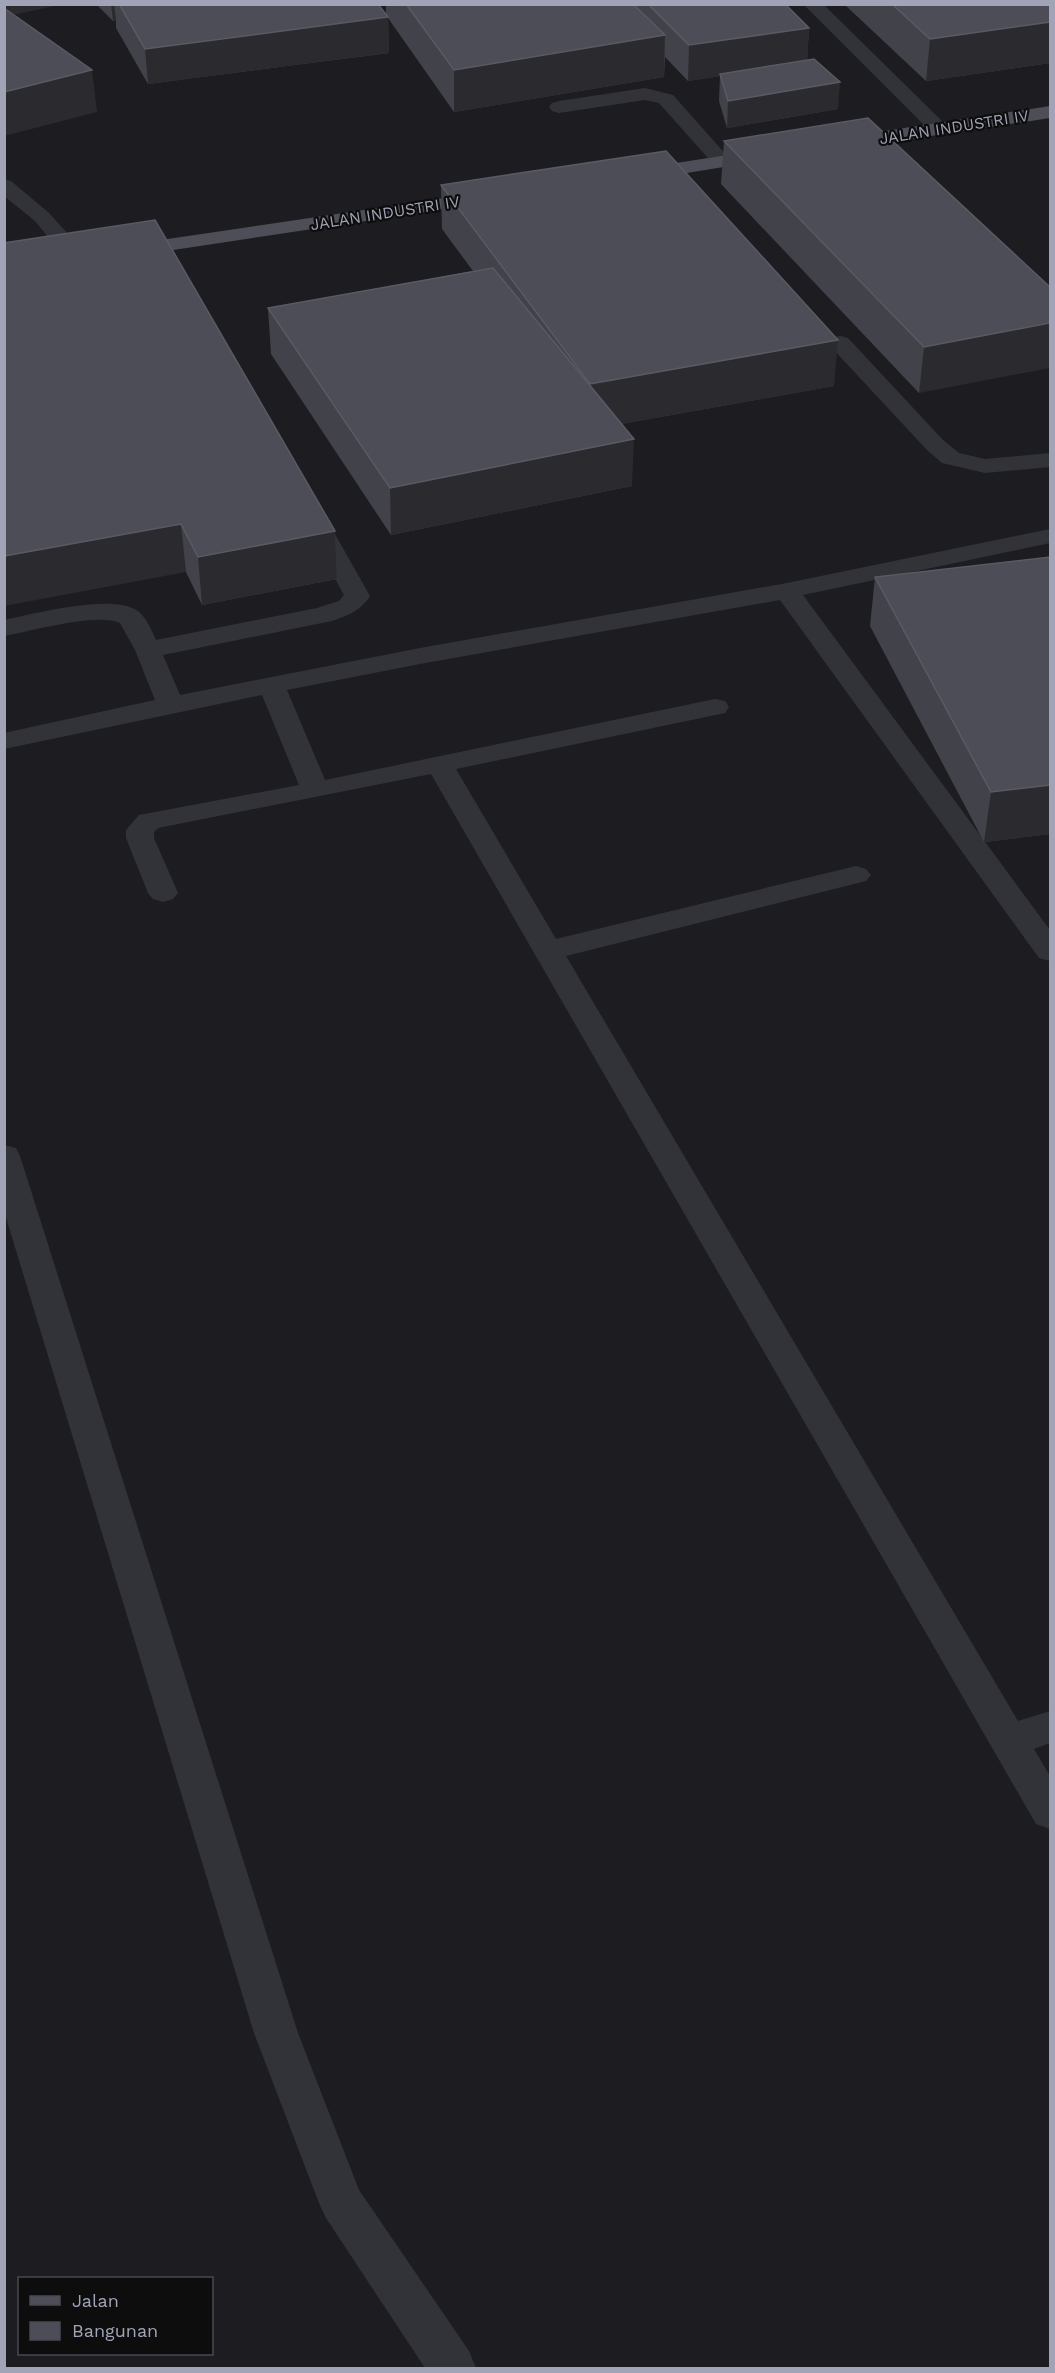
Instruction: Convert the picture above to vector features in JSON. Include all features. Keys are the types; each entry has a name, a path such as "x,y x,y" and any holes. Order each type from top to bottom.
{"main road":[{"name":"JALAN INDUSTRI IV","path":"825,146 1050,112"},
{"path":"616,178 790,152"},
{"name":"JALAN INDUSTRI IV","path":"57,262 510,194"}],"lane":[{"path":"812,4 939,129"},
{"path":"559,107 645,94 657,95 666,99 722,162"},
{"path":"4,185 42,217 78,259"},
{"path":"840,343 935,445 951,458 985,466 1050,460"},
{"path":"148,650 323,615 348,606 357,596 305,502"},
{"path":"4,741 271,685 787,591 1050,536"},
{"path":"787,591 1050,951"},
{"path":"4,628 98,611 117,611 129,617 148,650 170,705"},
{"path":"271,685 315,790"},
{"path":"163,893 140,838 140,830 149,821 315,790 715,708"},
{"path":"439,764 1050,1812"},
{"path":"548,951 856,875"},
{"path":"4,1156 276,2033 342,2203 452,2368"},
{"path":"1008,1741 1050,1727"}],"shaded area":[{"path":"5,5 1050,5 1050,2368 5,2368"}],"building":[{"path":"119,4 378,4 388,17 145,49"},
{"path":"406,4 633,4 665,35 454,70"},
{"path":"648,4 785,4 809,28 689,45"},
{"path":"892,4 1048,4 1050,22 930,39"},
{"path":"4,8 92,70 4,92"},
{"path":"814,59 840,82 728,101 720,74"},
{"path":"868,118 1050,287 1050,323 924,347 724,141"},
{"path":"666,151 838,340 590,384 441,185"},
{"path":"155,220 335,531 198,557 181,524 4,556 4,243"},
{"path":"493,268 634,439 390,488 268,308"},
{"path":"1050,557 1050,785 991,792 875,577"}]}
